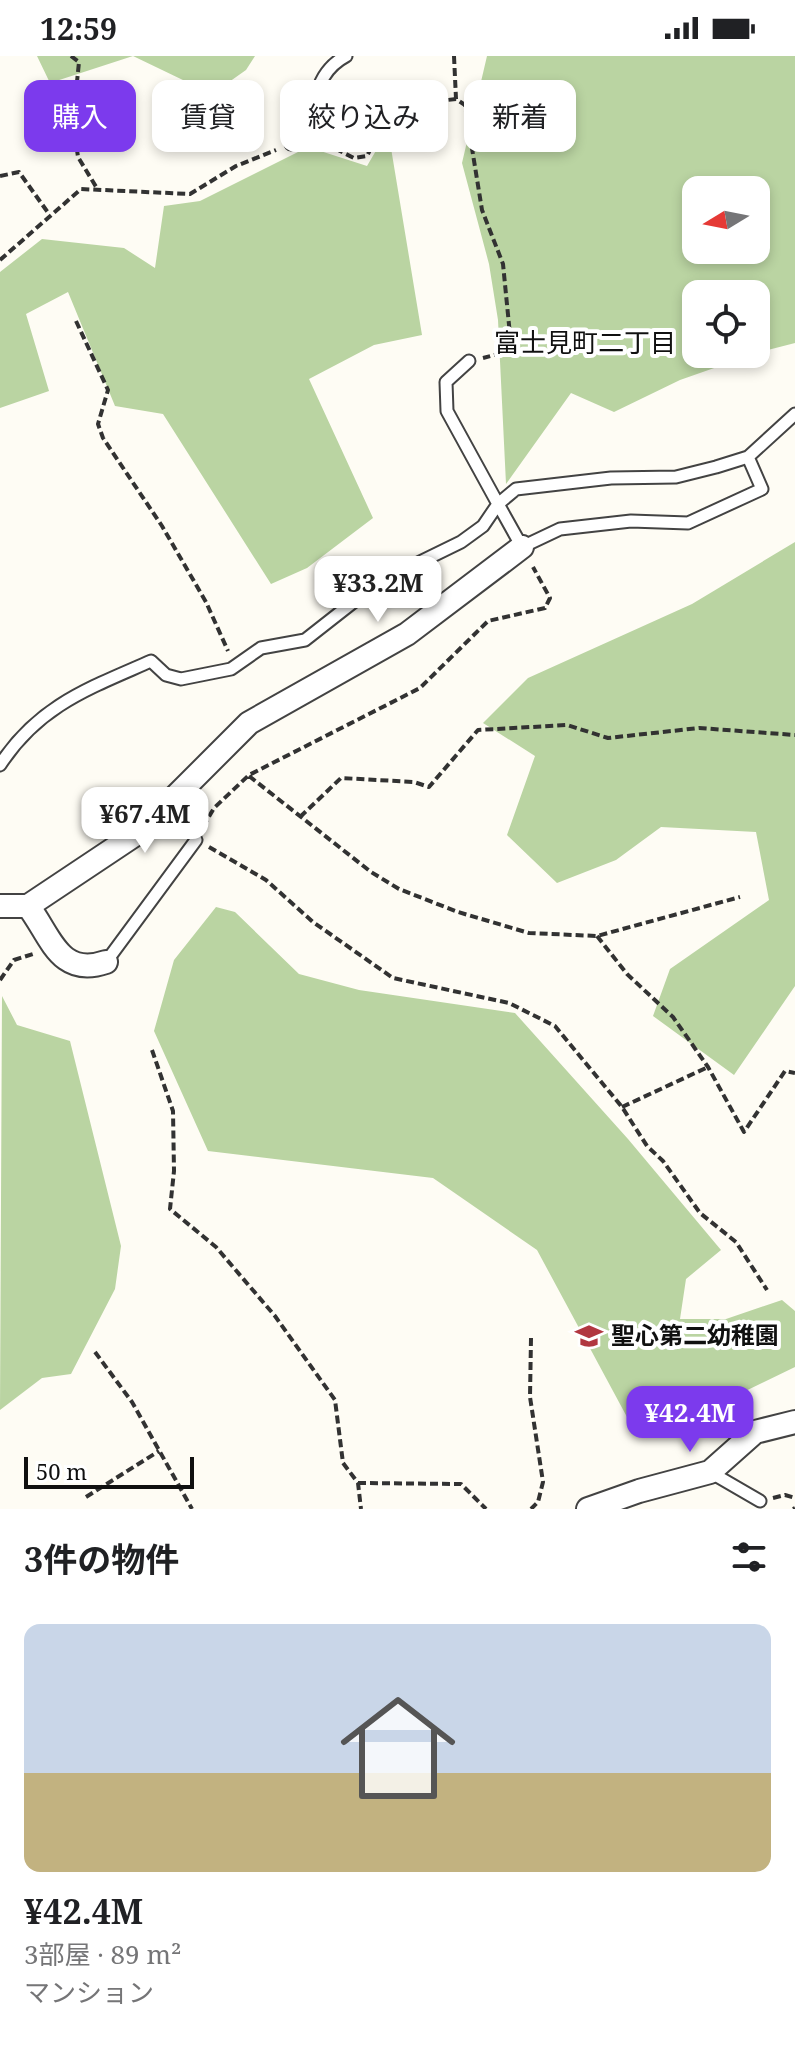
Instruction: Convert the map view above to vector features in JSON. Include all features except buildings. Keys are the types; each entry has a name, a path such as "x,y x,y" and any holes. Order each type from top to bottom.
{"street":[{"path":"0,906 28,906 142,830 249,723 407,634 522,547"},
{"path":"28,906 61,957 89,968 106,962"},
{"path":"588,1509 627,1494 710,1472 755,1432 795,1422"}],"lane":[{"path":"320,80 332,63 346,56"},
{"path":"469,361 446,382 447,411 522,547 560,529 631,521 688,523 762,489 748,457"},
{"path":"0,765 30,728 64,700 151,661 166,675 181,679 231,669 261,648 305,640 356,600 416,564 461,542 483,526 498,504 516,489 611,478 676,477 748,457 795,414"},
{"path":"106,962 196,840"},
{"path":"710,1472 760,1501"}],"path":[{"path":"71,56 79,62 73,121 78,157 98,190"},
{"path":"454,56 456,99"},
{"path":"448,100 456,99 465,105 482,210 503,264 511,345 498,354 469,361"},
{"path":"0,260 81,189 190,194 236,166 280,148"},
{"path":"342,152 354,158 367,156 369,152"},
{"path":"0,176 19,172 49,214"},
{"path":"76,321 108,390 98,424 103,438 162,526 206,602 227,647 231,669"},
{"path":"522,547 550,598 545,608 488,621 420,688 249,775 214,808 196,840 266,880 313,922 393,978 509,1003 555,1026 622,1107 647,1146 663,1161 700,1213 736,1242 767,1290"},
{"path":"300,817 341,778 414,782 429,787 478,730 567,725 608,738 699,728 795,735"},
{"path":"249,775 371,872 429,901 529,933 597,936 740,897"},
{"path":"597,936 627,974 673,1017 708,1067 744,1132 785,1071 795,1073"},
{"path":"0,980 14,960 54,947"},
{"path":"152,1050 173,1111 174,1171 170,1209 216,1247 275,1316 335,1400 343,1463 358,1483 361,1509"},
{"path":"622,1107 708,1067"},
{"path":"531,1338 530,1397 543,1482 538,1502 531,1509"},
{"path":"95,1352 132,1402 192,1509"},
{"path":"86,1497 159,1451"},
{"path":"358,1483 461,1484 486,1509"}],"green space":[{"path":"37,56 133,56 59,80 49,80"},
{"path":"133,56 255,56 246,70 232,80 183,80"},
{"path":"487,56 795,56 795,343 770,349 770,280 682,280 682,368 714,368 680,380 614,412 571,393 506,484 498,320 489,264 462,163 465,152 576,152 576,80 481,80"},
{"path":"298,152 324,152 367,166 375,152 392,152 422,335 374,345 309,379 373,518 307,568 271,584 163,414 115,406 68,292 26,314 49,391 0,408 0,272 42,239 124,248 155,268 164,206 200,201"},
{"path":"795,542 795,986 734,1075 653,1016 670,969 769,900 756,832 661,827 616,860 557,883 507,835 535,756 483,723 528,678 692,604"},
{"path":"216,907 235,912 299,974 359,990 515,1013 628,1139 721,1250 686,1279 680,1319 726,1319 782,1300 795,1311 795,1367 729,1399 634,1430 537,1250 433,1178 208,1151 154,1031 174,960"},
{"path":"2,996 17,1025 70,1041 121,1246 115,1289 71,1374 42,1378 0,1410"}],"place":[{"name":"聖心第二幼稚園","path":"589,1336"}],"district":[{"name":"富士見町二丁目","path":"585,343"}]}
